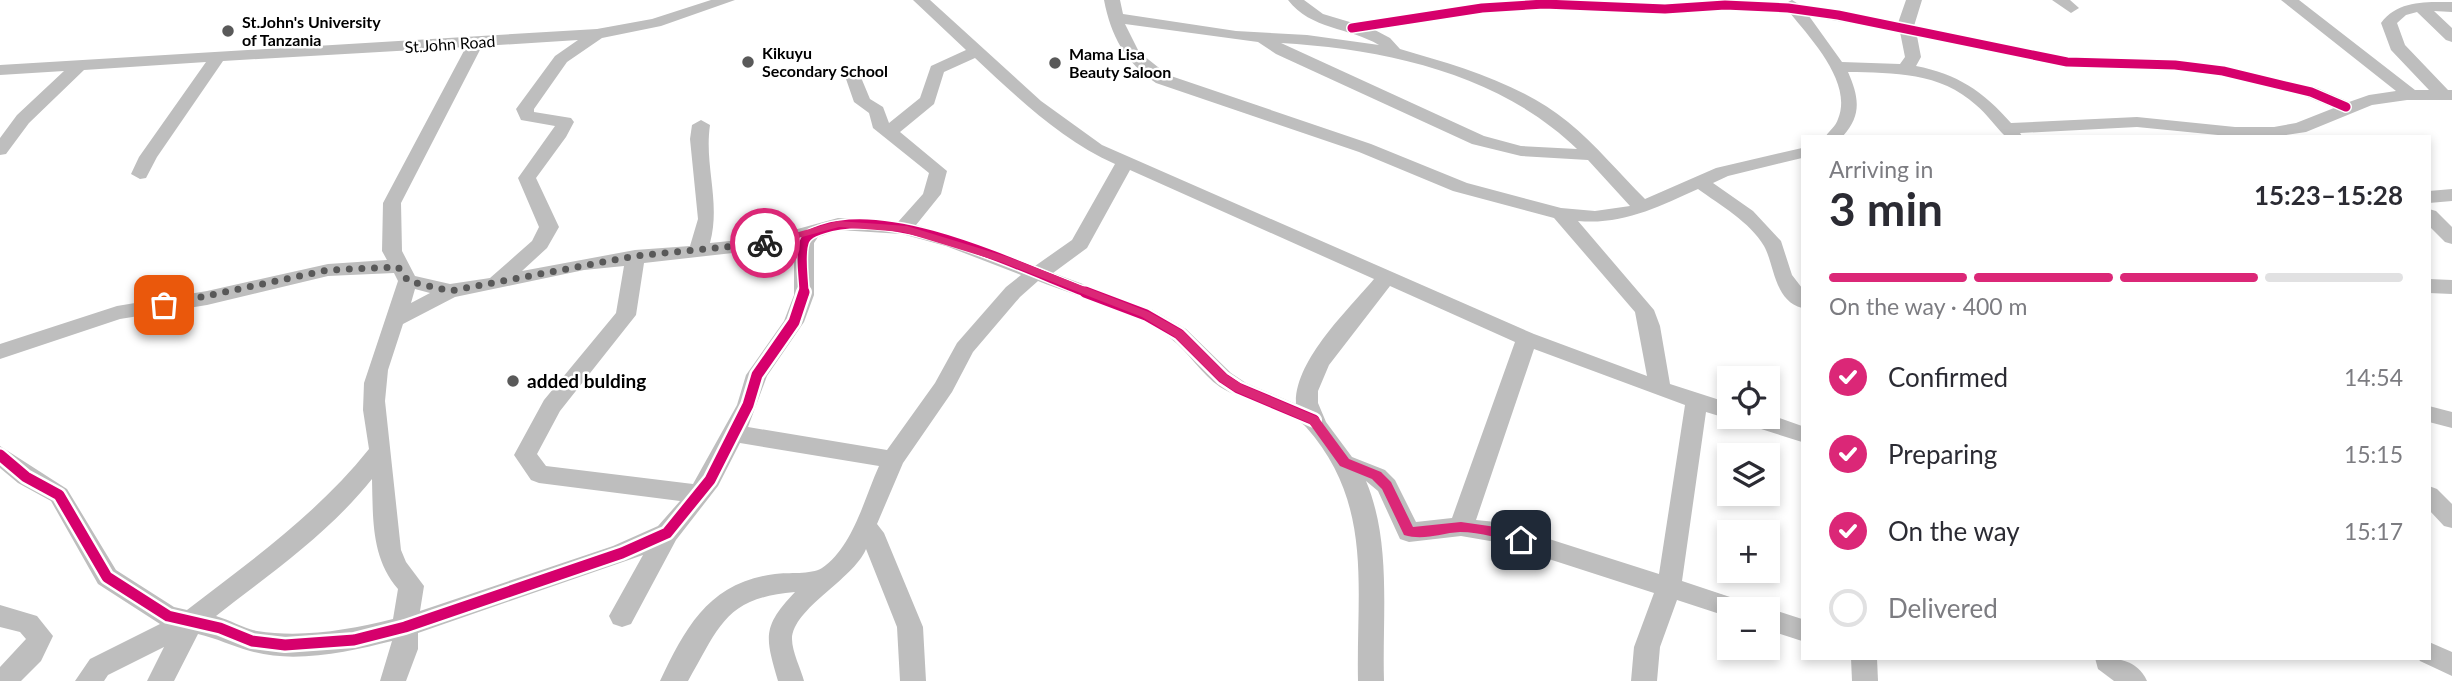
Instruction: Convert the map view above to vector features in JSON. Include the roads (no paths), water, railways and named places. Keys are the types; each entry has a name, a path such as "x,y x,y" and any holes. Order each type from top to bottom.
{"street":[{"name":"St.John Road","path":"0,70 597,34 674,18 727,0"},
{"path":"921,0 1035,105 1096,149 1124,164 1527,339 1717,407"},
{"path":"1296,0 1306,11 1388,43 1394,52"},
{"path":"1906,69 1913,57 1906,31 1914,0"},
{"path":"2289,0 2411,95"},
{"path":"1352,28 1482,8 1544,4 1665,9 1725,5 1792,5 1906,31 2067,62 2175,65 2223,71 2311,92 2346,107"},
{"path":"1792,5 1846,82 1851,112 1848,121 1835,135"},
{"path":"2448,95 2402,54 2391,34 2389,23 2398,12 2452,7"},
{"path":"2422,8 2452,37"},
{"path":"1114,9 1236,36 1394,52 1486,80 1561,124 1643,208"},
{"path":"1114,9 1128,51 1138,64 1162,79 1365,148 1460,187 1561,214 1612,217 1643,208 1722,172 1801,155"},
{"path":"495,284 540,244 549,227 546,215 531,193 527,178 539,155 556,140 565,122 534,119 527,116 525,108 561,60 597,34"},
{"path":"1261,37 1282,51 1478,140 1521,151 1591,155"},
{"path":"393,681 405,649 411,586 397,572 389,551 381,450 373,413 374,385 383,348 397,319 403,274 392,251 392,203 449,99 476,42"},
{"path":"889,132 928,100 937,69 976,52"},
{"path":"140,174 219,56"},
{"path":"2,146 23,119 80,65"},
{"path":"1838,67 1906,69 1933,73 1965,87 1983,101 2009,132 2137,122 2235,132 2273,132 2300,128 2346,107 2369,100 2411,95 2448,95"},
{"path":"854,79 862,102 877,111 879,124 937,171 939,179 903,228"},
{"path":"698,251 707,219 699,139 701,125"},
{"path":"792,681 779,641 783,622 812,591 850,558 893,460 944,387 964,348 1013,292 1036,272 1055,264 1080,244 1124,164"},
{"path":"1700,182 1746,215 1774,245 1782,276 1801,300"},
{"path":"2431,197 2452,195"},
{"path":"1561,214 1644,310 1650,326 1660,389"},
{"path":"2431,217 2452,238"},
{"path":"397,319 450,291 635,256 768,243 838,224 903,228 1036,272 1158,320 1179,334 1223,378 1238,388 1314,420"},
{"path":"622,617 667,533 699,494 748,405 757,375 799,310 804,295 804,242 811,233"},
{"path":"635,256 626,315 552,406 525,455 539,474 699,494"},
{"path":"0,352 117,313 246,290 328,270 403,274 450,291"},
{"path":"1371,681 1370,580 1363,505 1344,463 1314,420 1307,404 1307,390 1329,346 1385,278"},
{"path":"2431,286 2452,287"},
{"path":"1461,527 1527,339"},
{"path":"1644,681 1647,647 1669,587 1697,401"},
{"path":"2431,415 2452,420"},
{"path":"1780,427 1801,434"},
{"path":"732,433 893,460"},
{"path":"88,681 106,663 191,621 295,540 340,500 381,450"},
{"path":"0,455 26,477 59,495 107,577 169,616 252,640 285,645 355,640 405,627 622,553 667,533"},
{"path":"1344,463 1377,476 1387,486 1409,532 1432,532 1461,527 1496,532 1717,603"},
{"path":"2431,497 2452,519"},
{"path":"864,529 872,533 910,627 913,681"},
{"path":"673,681 707,626 729,598 769,586 829,579"},
{"path":"0,617 28,624 40,636 32,653 3,681"},
{"path":"160,681 191,621"},
{"path":"1780,623 1801,630"},
{"path":"2431,644 2452,649"},
{"path":"2431,654 2452,665"},
{"path":"1864,660 1865,681"},
{"path":"2104,667 2134,681"}],"place":[{"name":"St.John's University of Tanzania","path":"228,31"},
{"name":"Kikuyu Secondary School","path":"748,62"},
{"name":"Mama Lisa Beauty Saloon","path":"1055,63"},
{"name":"added bulding","path":"513,381"}]}
